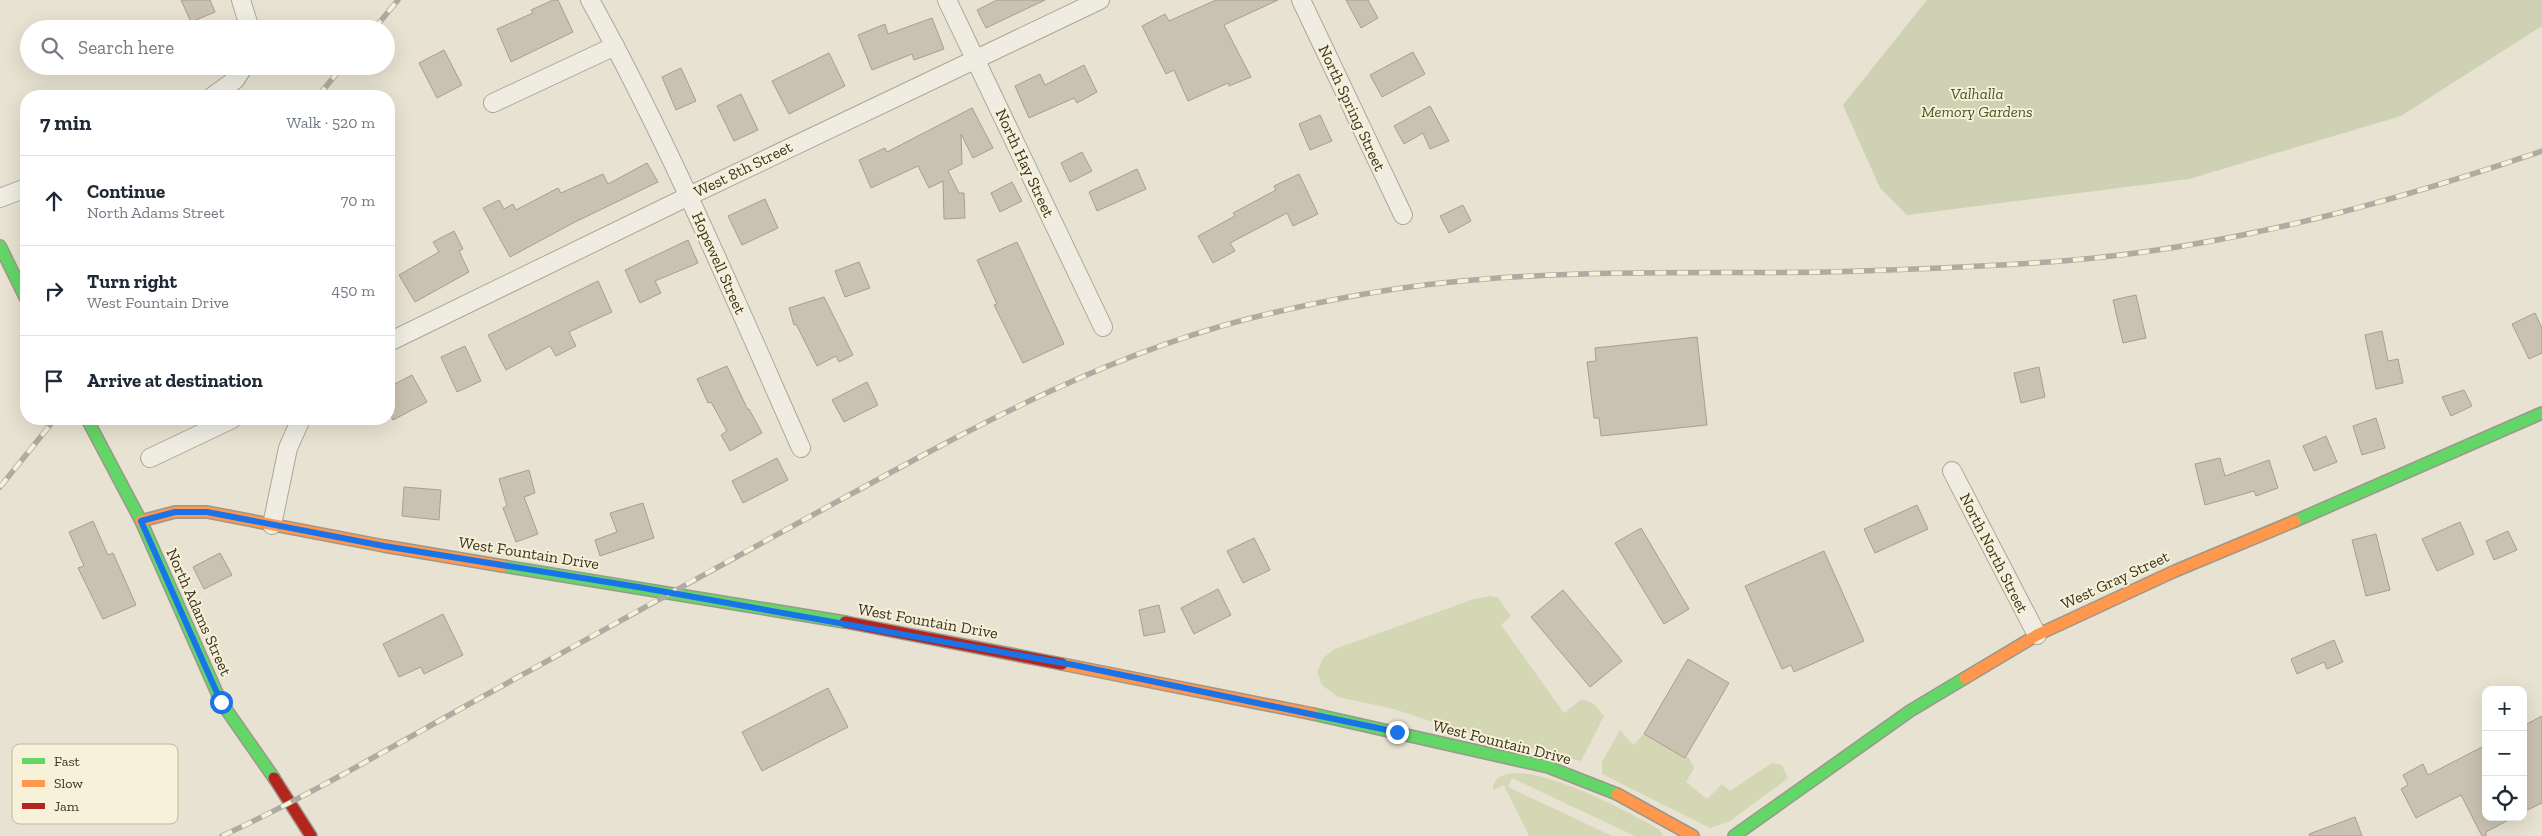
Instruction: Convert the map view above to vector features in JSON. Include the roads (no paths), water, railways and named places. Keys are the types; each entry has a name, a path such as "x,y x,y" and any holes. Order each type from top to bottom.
{"street":[{"path":"241,0 247,20"},
{"name":"Hopewell Street","path":"590,0 615,46 689,196 801,448"},
{"name":"North Hay Street","path":"947,0 1103,327"},
{"name":"West 8th Street","path":"395,339 975,58 1100,0"},
{"name":"North Spring Street","path":"1302,0 1403,215"},
{"path":"493,103 615,46"},
{"path":"221,90 235,80 238,75"},
{"path":"0,198 20,190"},
{"path":"0,246 20,287"},
{"name":"West Gray Street","path":"1734,836 1910,711 2037,635 2175,570 2370,490 2542,413"},
{"name":"North Adams Street","path":"90,425 141,521 221,702 291,802 312,836"},
{"path":"150,458 219,425"},
{"path":"272,525 288,448 298,425"},
{"name":"North North Street","path":"1952,471 2037,635"},
{"name":"West Fountain Drive","path":"141,521 175,512 207,512 384,546 621,584 1084,666 1397,732 1548,767 1621,796 1693,836"}],"railway":[{"path":"381,20 398,0"},
{"path":"323,90 336,75"},
{"path":"222,836 343,774 785,530 991,420 1100,369 1156,347 1213,328 1357,295 1421,285 1490,279 1586,274 1826,272 1965,267 2112,256 2175,247 2299,223 2421,190 2542,151"},
{"path":"0,487 50,425"}],"park label":[{"name":"Valhalla Memory Gardens","path":"1977,102"}]}
